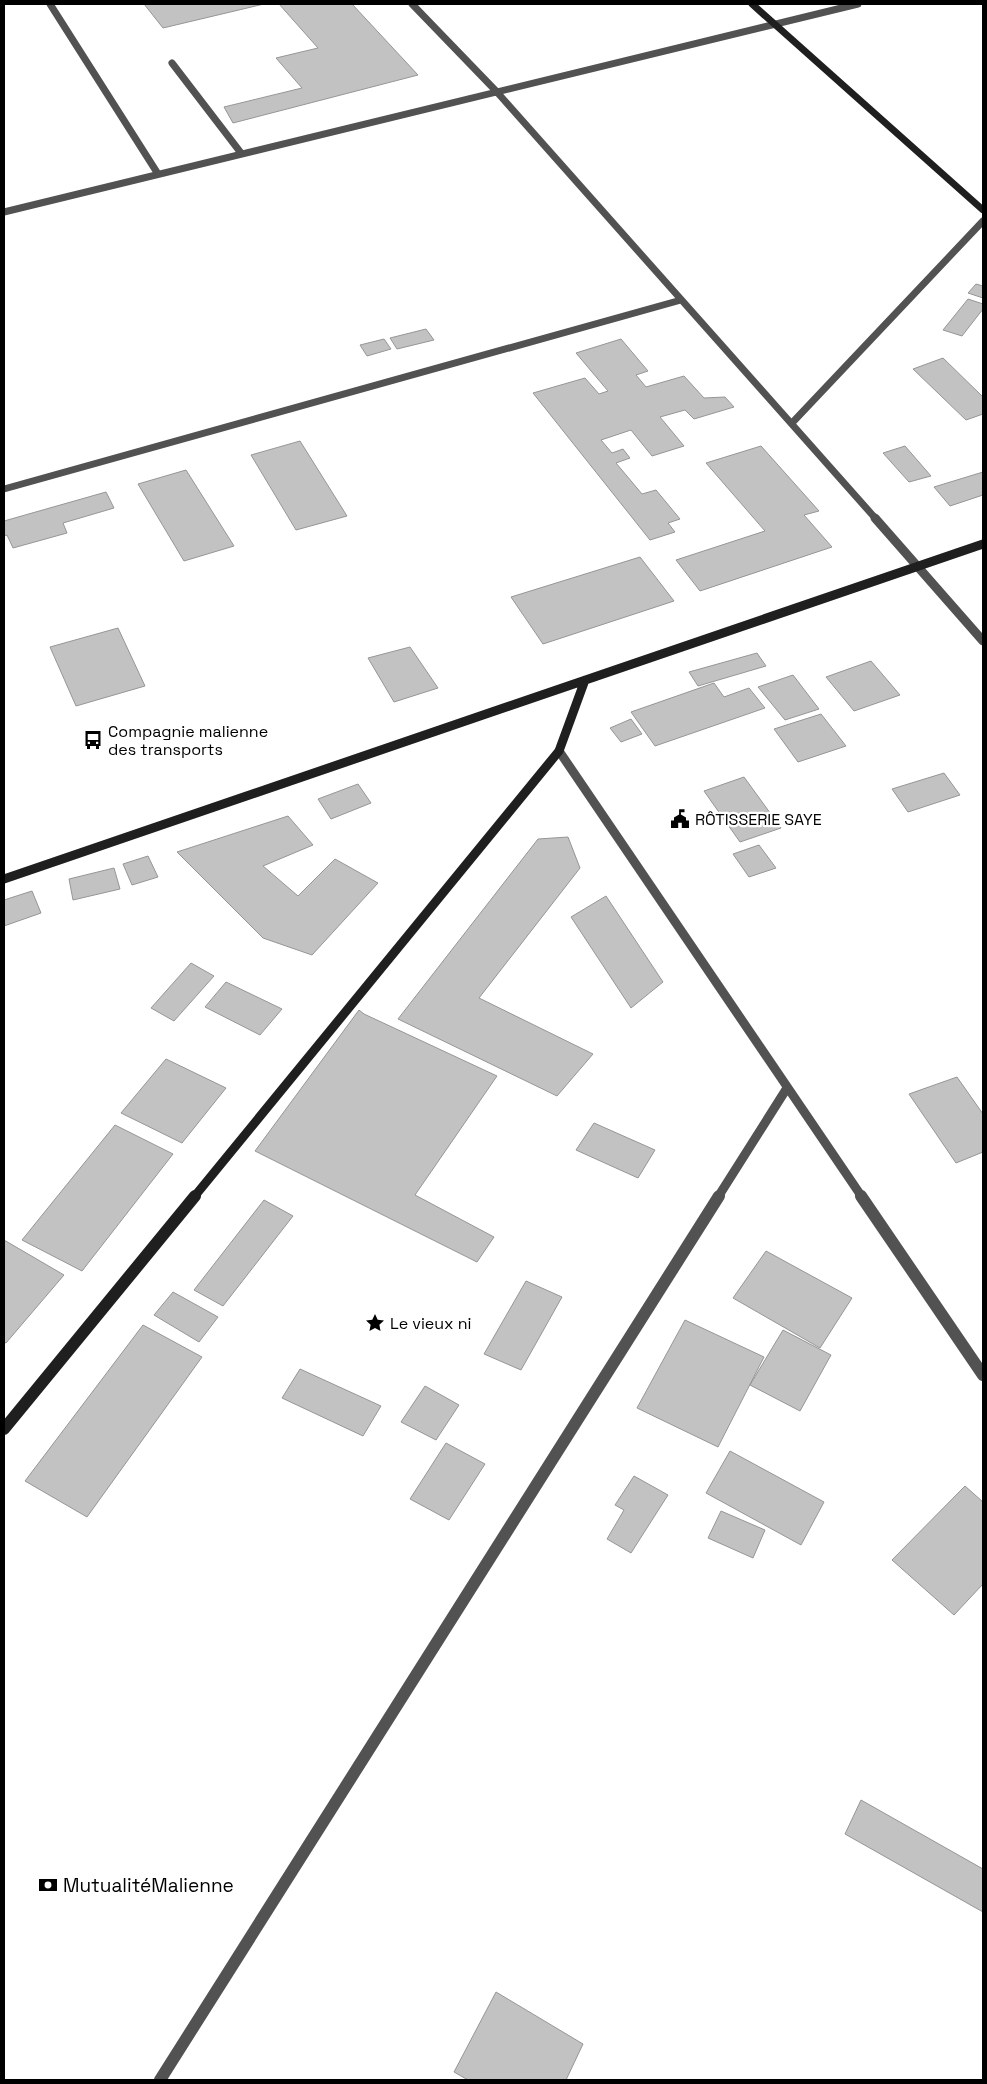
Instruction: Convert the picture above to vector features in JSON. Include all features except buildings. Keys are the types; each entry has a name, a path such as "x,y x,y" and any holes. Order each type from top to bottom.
{"street":[{"path":"50,4 158,174"},
{"path":"412,4 496,91 918,565 983,641"},
{"path":"752,4 983,210"},
{"path":"4,212 774,22 858,4"},
{"path":"172,63 241,154"},
{"path":"792,423 983,221"},
{"path":"4,490 681,300"},
{"path":"4,879 983,544"},
{"path":"4,1429 559,751 585,680"},
{"path":"559,751 983,1376"},
{"path":"160,2080 787,1088"}],"place":[{"name":"Compagnie malienne des transports","path":"93,740"},
{"name":"RÔTISSERIE SAYE","path":"680,819"},
{"name":"Le vieux ni","path":"375,1323"},
{"name":"MutualitéMalienne","path":"48,1885"}]}
